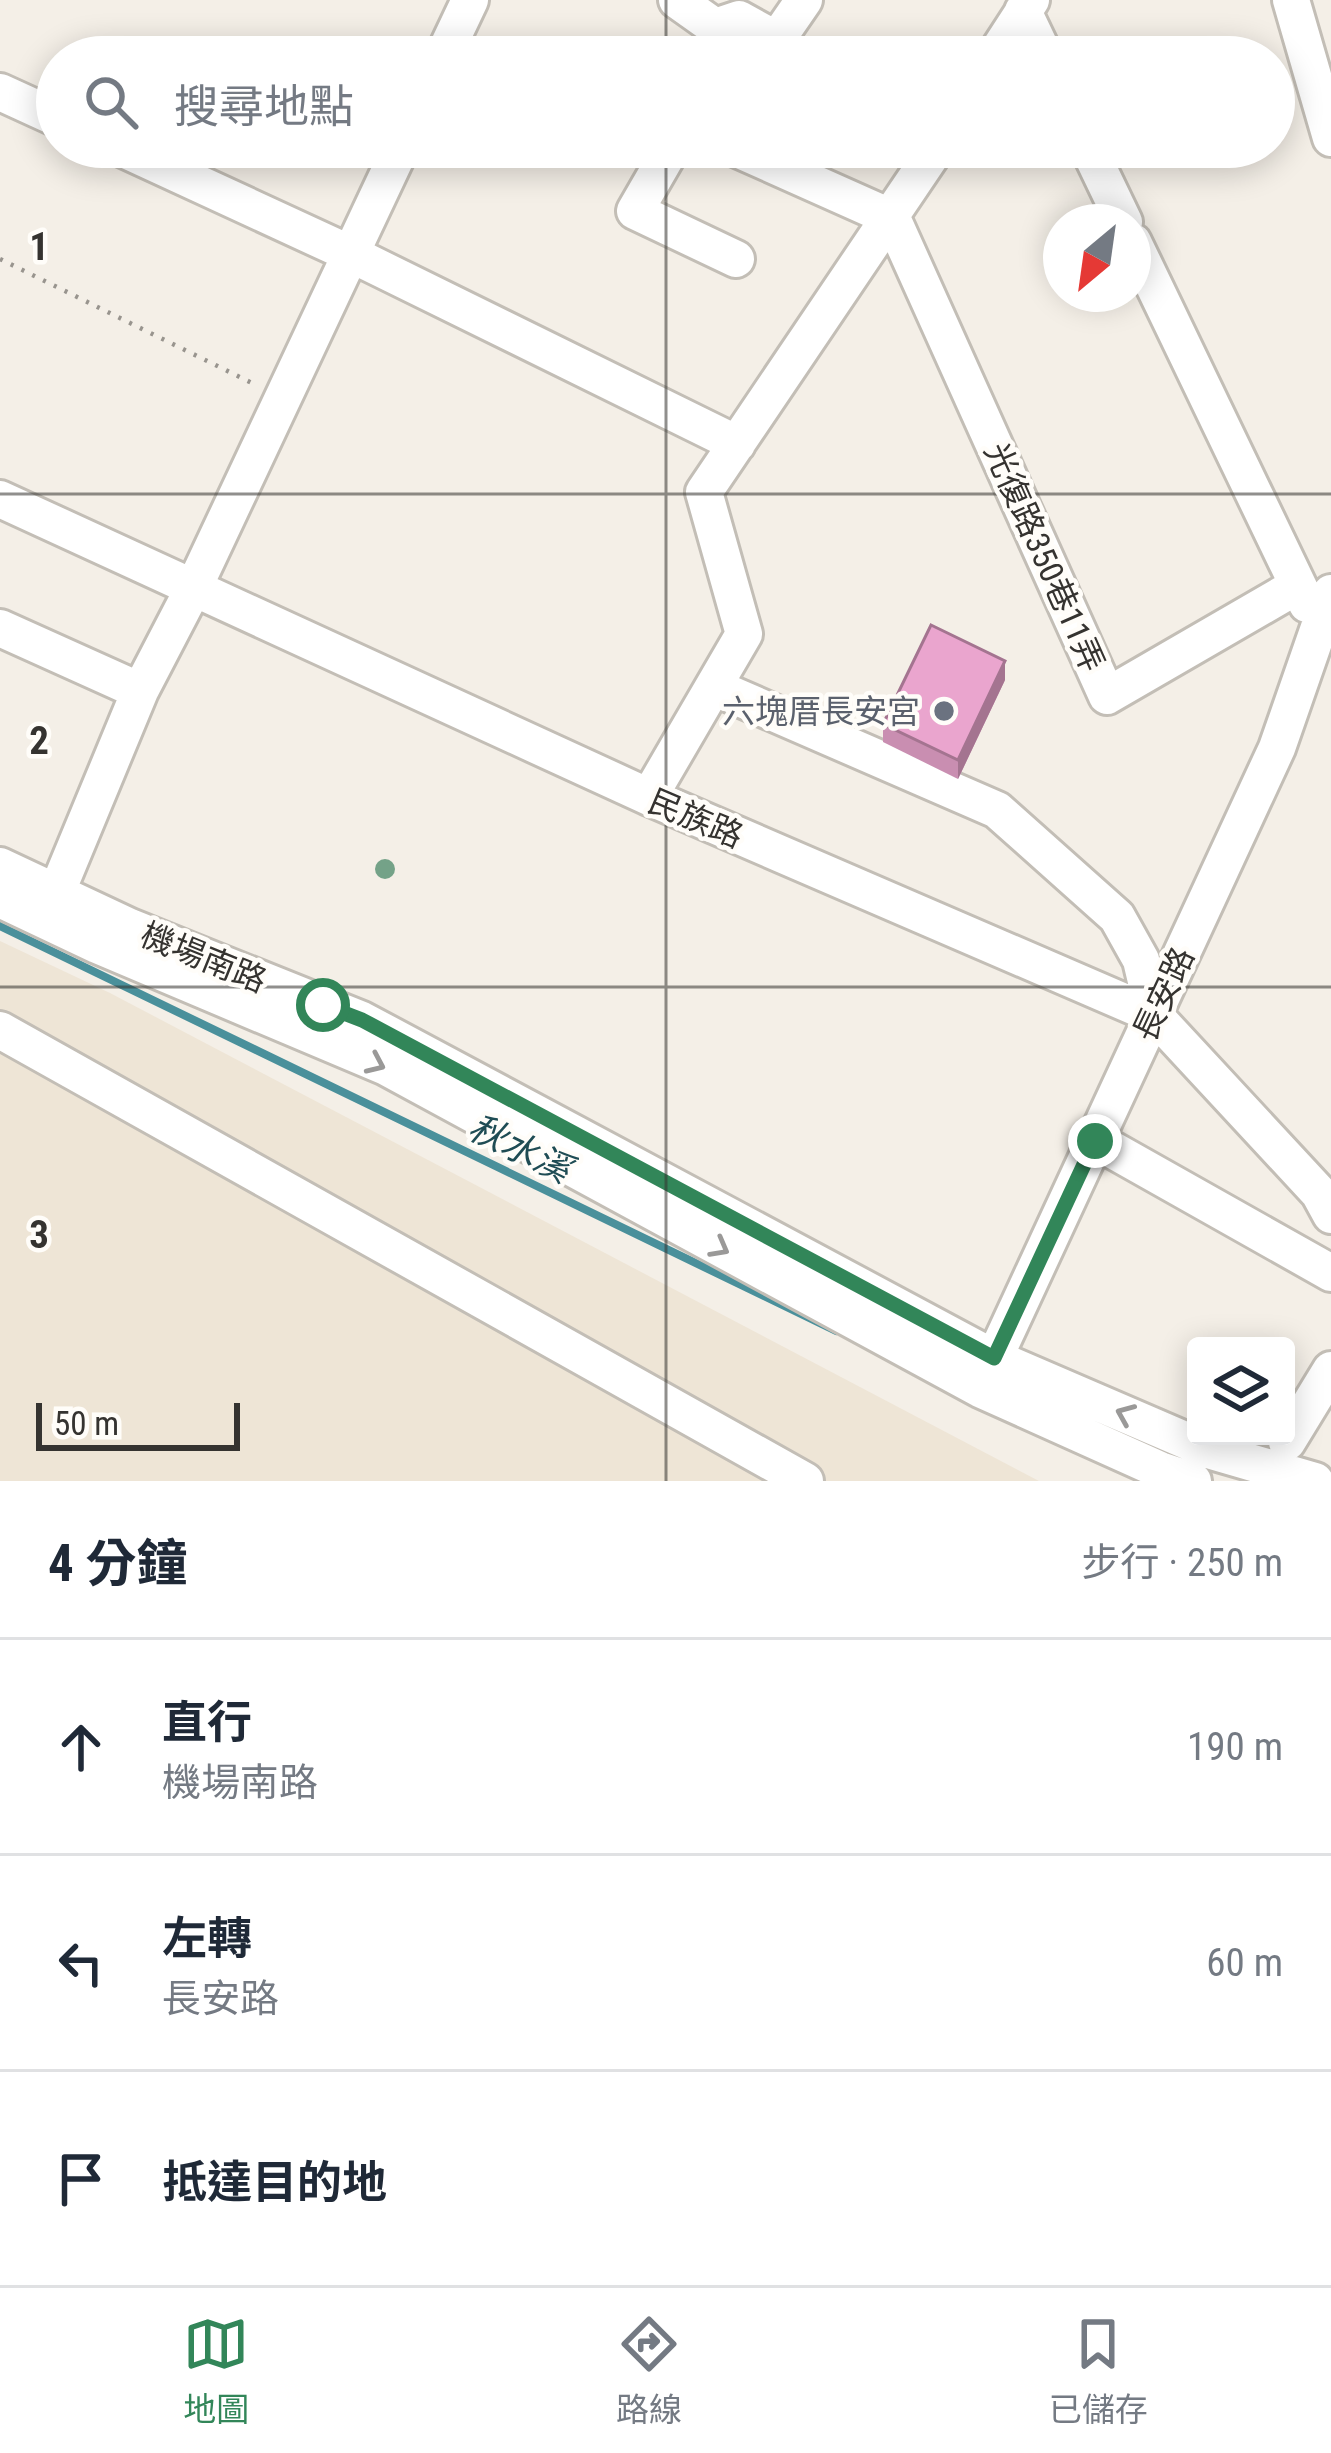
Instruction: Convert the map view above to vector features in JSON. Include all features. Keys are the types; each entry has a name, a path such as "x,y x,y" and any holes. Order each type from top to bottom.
{"street":[{"path":"677,0 705,36"},
{"path":"718,36 739,19 768,35 782,32 804,0"},
{"path":"1291,0 1331,138"},
{"path":"449,36 458,4"},
{"path":"1008,36 1027,6"},
{"path":"1027,6 1038,36"},
{"path":"0,92 36,108"},
{"path":"164,168 736,444"},
{"path":"50,907 140,691 193,589 391,168"},
{"path":"660,168 635,211 736,259"},
{"path":"780,168 892,218"},
{"path":"649,797 743,634 704,492 924,168"},
{"path":"1098,168 1115,204"},
{"name":"光復路350巷11弄","path":"892,218 1107,696 1316,602"},
{"path":"1151,277 1316,602"},
{"name":"民族路","path":"0,499 649,797 1154,1015 1327,1196"},
{"name":"長安路","path":"987,1374 1277,748 1316,602"},
{"path":"0,628 140,691"},
{"path":"714,687 997,810 1117,917 1141,960 1154,1015"},
{"name":"機場南路","path":"0,866 50,907"},
{"name":"機場南路","path":"0,899 130,927 362,1020 1160,1470 1193,1481"},
{"path":"0,1030 805,1481"},
{"path":"1095,1141 1331,1273"},
{"path":"1295,1429 1331,1370"},
{"name":"機場南路","path":"987,1374 1208,1450 1315,1481"}],"path":[{"path":"0,259 283,399"}],"shaded area":[{"path":"0,941 110,993 1039,1481 0,1481"}],"building":[{"name":"六塊厝長安宮","path":"931,625 1005,661 958,760 883,724"}],"waterway":[{"name":"秋水溪","path":"0,926 836,1331"}],"place":[{"name":"六塊厝長安宮","path":"944,711"}],"route":[{"path":"323,1005 362,1020 994,1358 1095,1141"}]}
